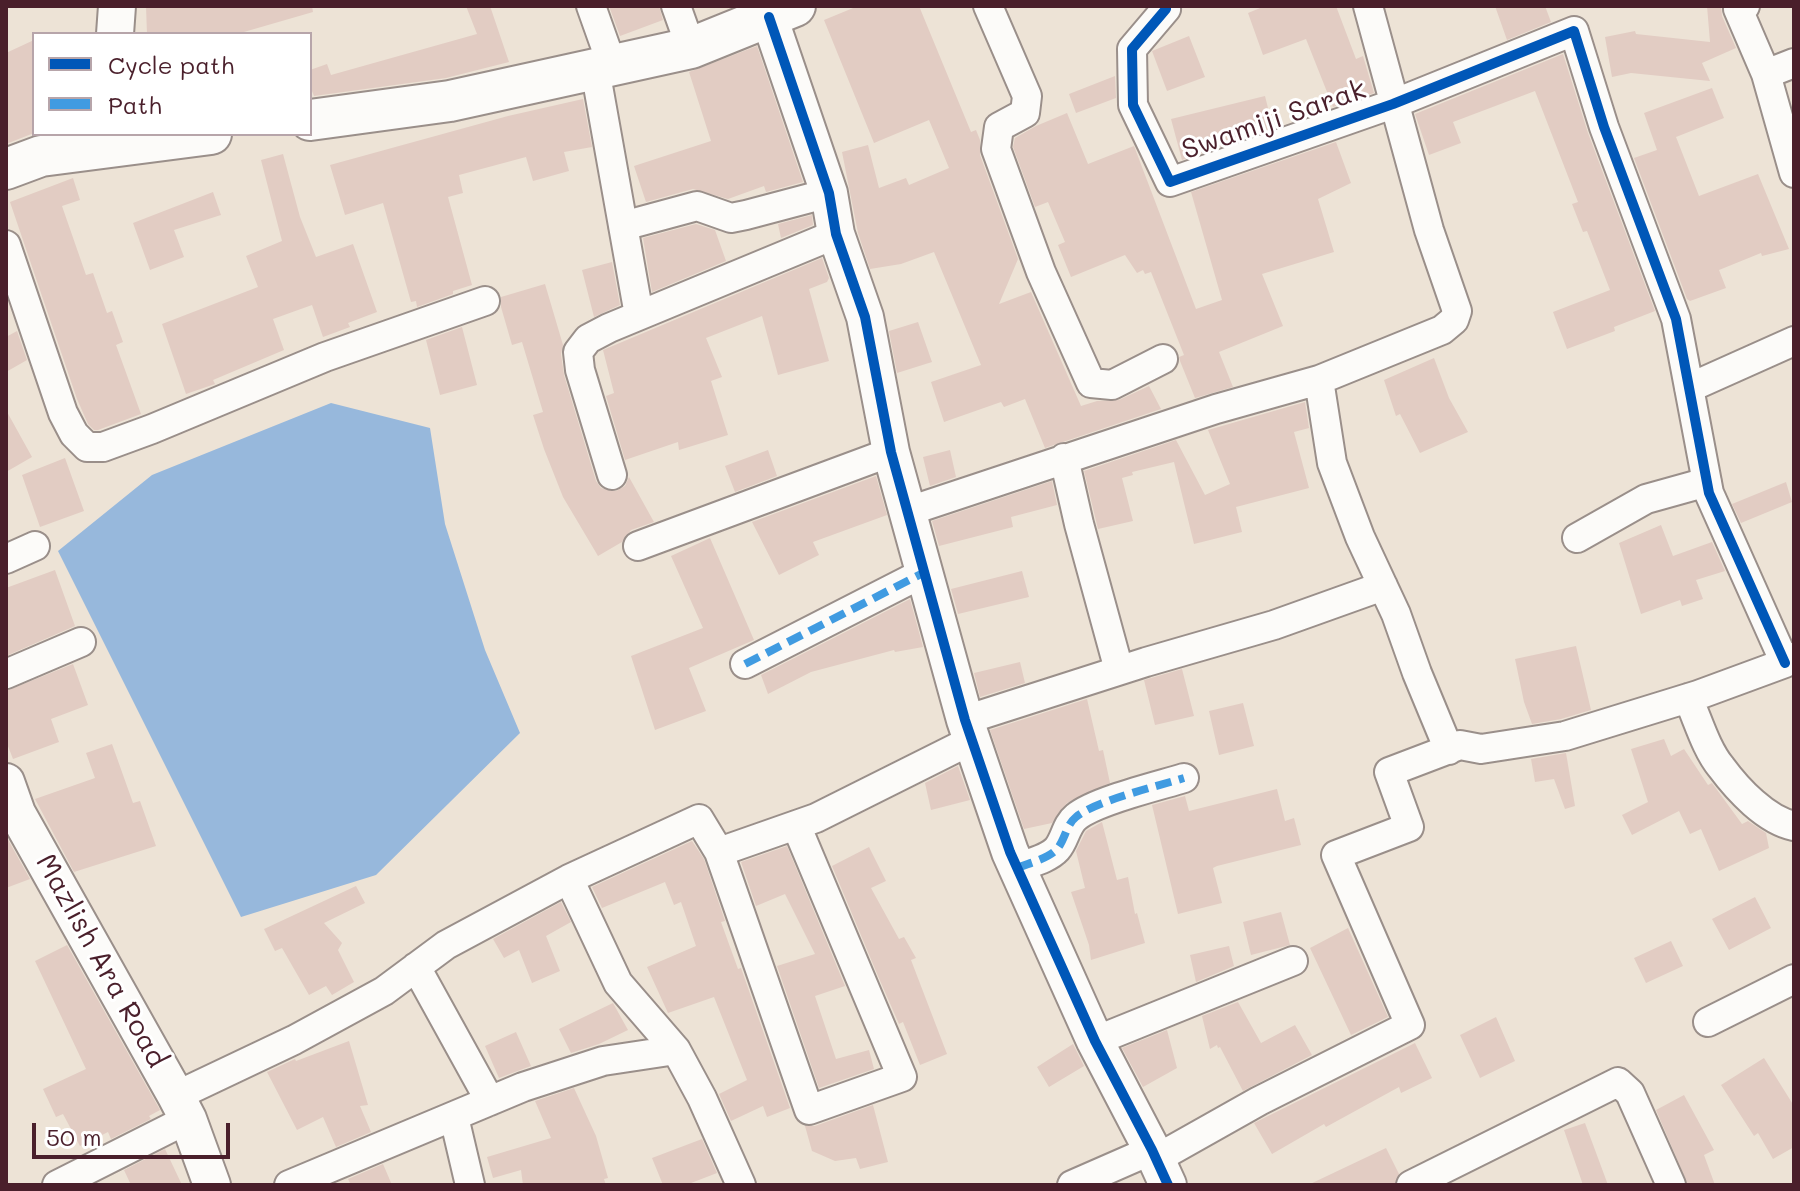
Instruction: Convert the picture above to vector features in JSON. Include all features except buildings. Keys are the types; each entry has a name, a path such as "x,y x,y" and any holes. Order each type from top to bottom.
{"main road":[{"path":"312,120 450,101 691,48 782,11"},
{"path":"36,153 166,136"}],"street":[{"path":"115,32 117,6"},
{"path":"591,6 604,67 623,226 639,315"},
{"path":"676,6 691,48"},
{"path":"988,6 1027,96 1025,113 999,127 996,149 1041,272 1091,383 1112,385 1163,359"},
{"name":"Swamiji Sarak","path":"1165,6 1166,9 1132,49 1133,105 1170,182 1393,104"},
{"name":"Swamiji Sarak","path":"1319,380 1442,330 1454,320 1457,311 1429,230 1368,6"},
{"path":"1745,6 1738,9 1766,74 1794,173"},
{"path":"782,11 829,193 836,234 865,317 891,452 969,730 1017,868 1095,1041 1159,1165"},
{"path":"1072,1185 1159,1165 1259,1101 1410,1025 1336,855 1409,827 1389,772 1460,745 1481,749 1565,736 1688,698 1790,660 1709,493 1676,319 1604,127 1574,31 1393,104"},
{"path":"1766,74 1794,63"},
{"path":"623,226 697,206 731,218 829,193"},
{"path":"612,475 580,370 578,352 588,339 836,234"},
{"path":"6,245 63,413 74,434 87,447 103,447 325,357 485,301"},
{"path":"1689,388 1794,341"},
{"path":"909,511 1216,409 1319,380 1332,463 1449,750"},
{"path":"638,546 891,452"},
{"path":"1064,458 1119,670"},
{"path":"1577,538 1646,499 1707,482"},
{"path":"6,559 35,546"},
{"path":"745,664 925,572"},
{"path":"719,852 816,818 969,730 1119,670 1274,625 1383,586"},
{"path":"6,674 81,642"},
{"path":"1688,698 1719,766 1762,811 1779,823 1794,826"},
{"path":"1017,868 1051,855 1077,816 1184,778"},
{"name":"Mazlish Ara Road","path":"10,804 182,1108 212,1185"},
{"path":"57,1185 294,1040 384,991 446,945 569,879 699,819 719,852 809,1110 902,1077 796,825"},
{"path":"569,879 618,983 676,1050 702,1098 741,1185"},
{"path":"1095,1041 1293,961"},
{"path":"416,967 490,1101"},
{"path":"1708,1022 1794,979"},
{"path":"289,1185 523,1087 603,1061 676,1050"},
{"path":"1411,1185 1618,1082 1630,1093 1671,1185"},
{"path":"454,1117 470,1185"}],"water":[{"path":"331,403 430,428 445,524 485,650 520,733 376,875 241,917 58,551 152,475"}],"marked path":[{"path":"745,664 925,572"},
{"path":"1017,868 1053,852 1073,820 1085,811 1184,778"}],"cycle path":[{"path":"1165,6 1166,9 1132,49 1133,105 1170,182 1393,104 1574,31 1604,127 1676,319 1709,493 1785,663"},
{"path":"769,17 829,193 836,234 865,317 891,452 965,720 1010,852 1095,1041 1168,1185"}]}
